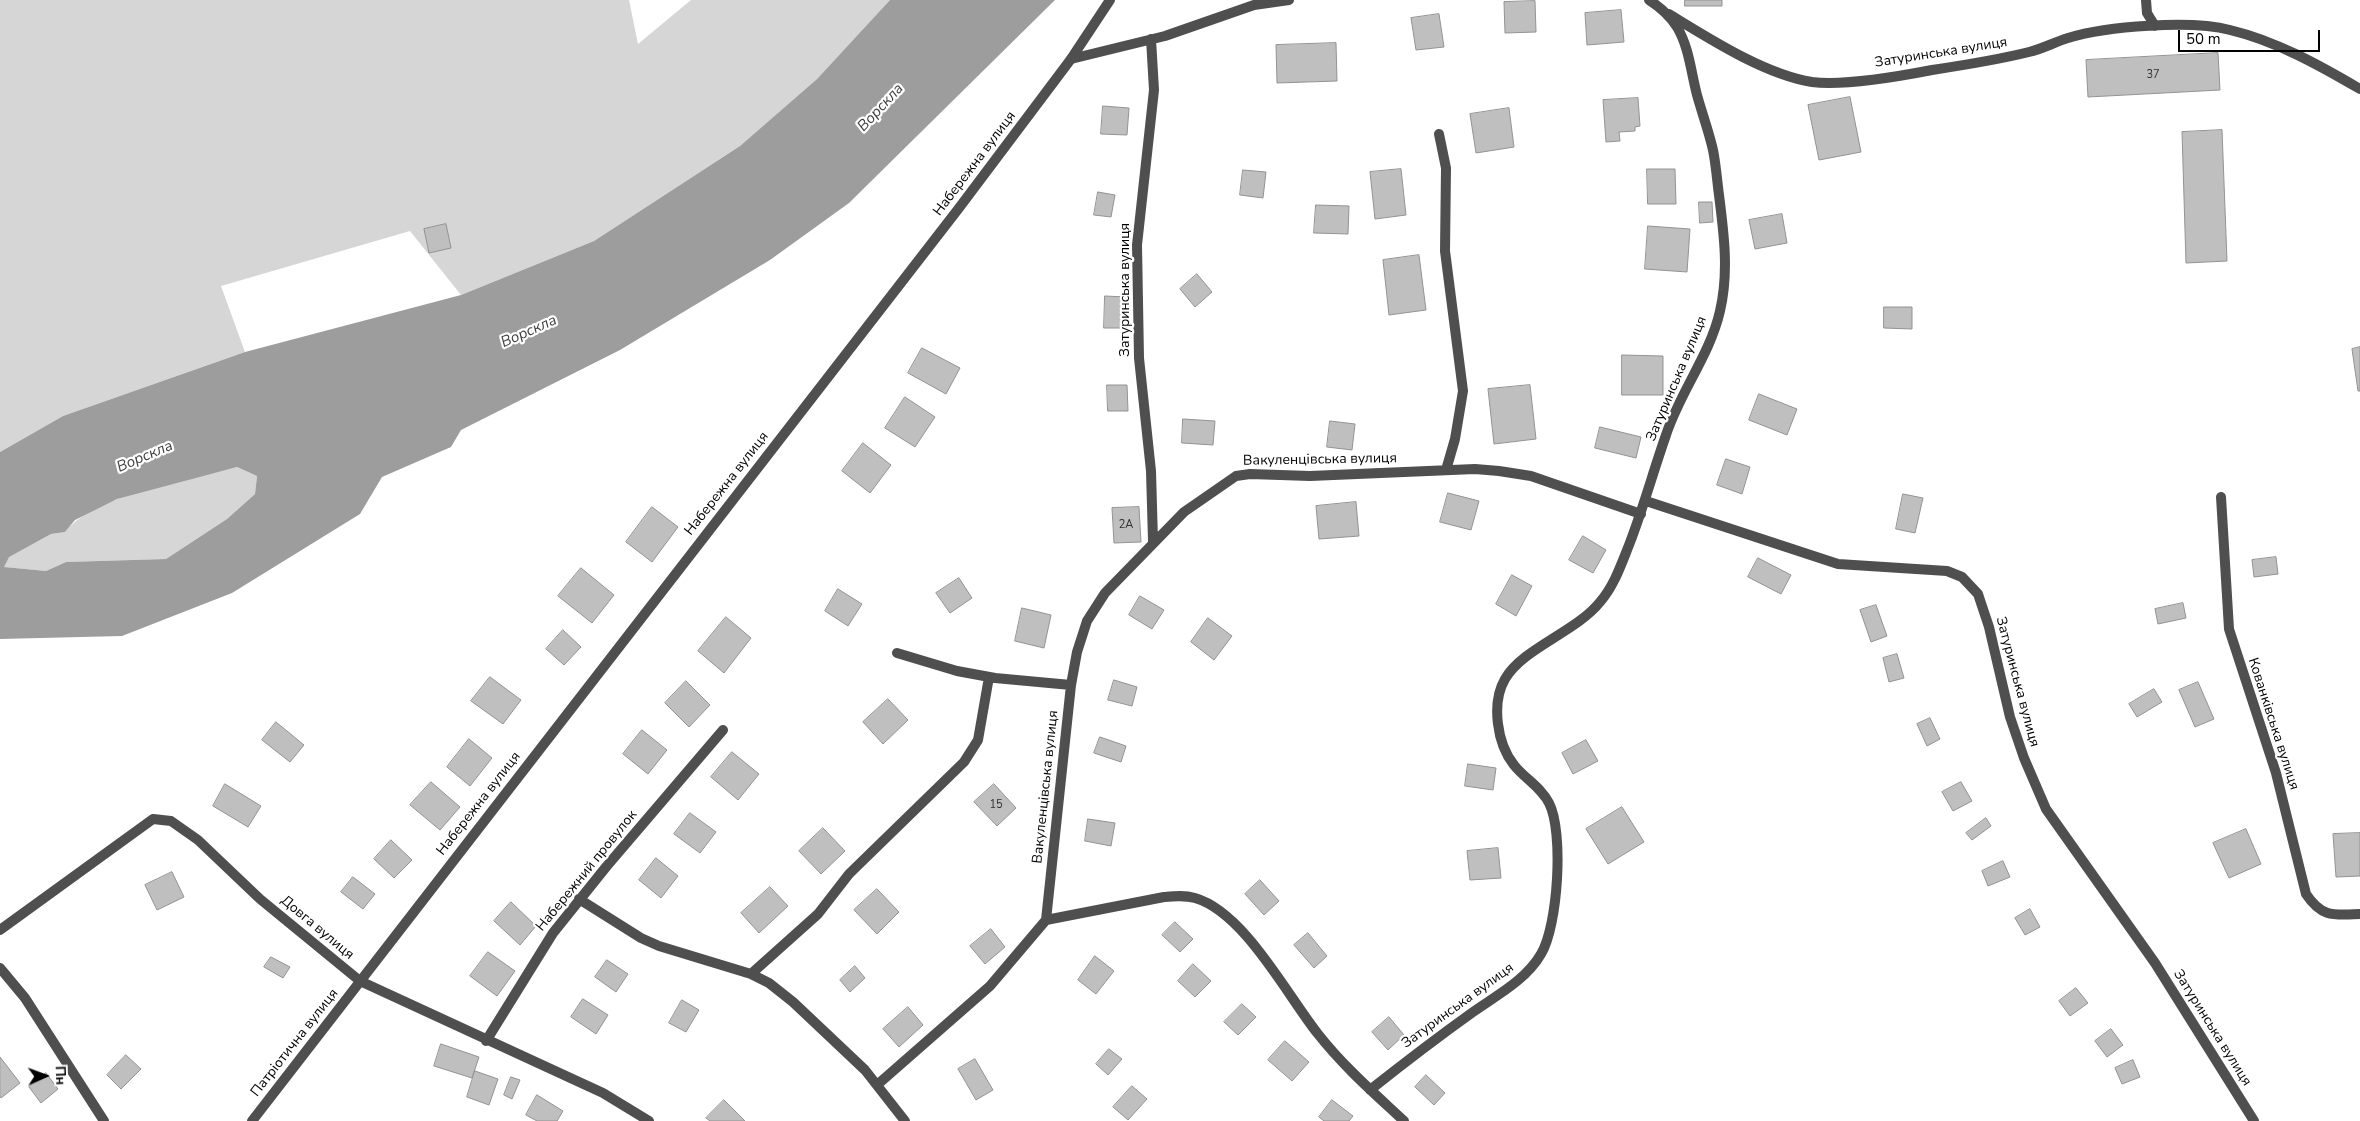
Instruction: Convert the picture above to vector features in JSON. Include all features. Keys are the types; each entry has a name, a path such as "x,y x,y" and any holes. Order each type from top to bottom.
{"street":[{"name":"Набережна вулиця","path":"360,981 610,655 861,336 1071,59 1110,0"},
{"path":"1071,59 1151,39 1254,5 1289,0"},
{"name":"Затуринська вулиця","path":"1649,0 1697,31 1757,63 1792,77 1814,82 1835,83 1918,73 2031,52 2069,38 2155,26 2228,29 2255,37 2288,51 2360,89"},
{"path":"2146,0 2147,13 2155,26"},
{"name":"Затуринська вулиця","path":"1370,1090 1403,1063 1525,975 1541,954 1550,935 1556,902 1554,818 1549,803 1514,766 1506,753 1499,731 1499,694 1505,679 1517,665 1577,623 1600,603 1617,575 1646,501 1667,432 1710,340 1720,312 1725,272 1714,152 1686,49 1677,27 1662,9"},
{"name":"Затуринська вулиця","path":"1151,39 1154,90 1138,262 1139,358 1151,471 1154,541"},
{"path":"1439,134 1446,168 1445,251 1463,391 1455,439 1446,470"},
{"name":"Вакуленцівська вулиця","path":"1046,920 1071,685 1077,652 1087,621 1105,593 1154,541 1184,512 1236,476 1250,474 1310,476 1475,469 1531,476 1641,514"},
{"name":"Кованківська вулиця","path":"2221,497 2229,629 2276,773 2306,894 2314,908 2331,915 2360,914"},
{"name":"Затуринська вулиця","path":"1646,501 1838,564 1947,571 1962,577 1978,594 1989,627 2010,717 2024,758 2046,809 2155,963 2254,1121"},
{"path":"897,653 957,671 989,677 1071,685"},
{"path":"750,974 818,914 849,874 964,762 978,740 989,677"},
{"name":"Набережний провулок","path":"486,1041 553,933 579,899 723,730"},
{"name":"Довга вулиця","path":"0,930 153,819 171,821 198,840 260,898 360,981 486,1041 603,1092 649,1121"},
{"path":"877,1086 990,986 1046,920 1172,896 1194,898 1209,904 1248,938 1318,1034 1350,1072 1404,1121"},
{"path":"579,899 641,938 659,946 750,974 769,983 793,1002 865,1070 905,1121"},
{"path":"0,968 25,998 104,1121"},
{"name":"Патріотична вулиця","path":"252,1121 360,981"}],"shaded area":[{"path":"0,0 629,0 638,44 691,0 890,0 817,79 740,146 594,241 461,295 410,231 221,286 245,352 63,416 0,452"},
{"path":"237,467 257,476 255,494 227,519 166,559 66,562 46,571 3,567 8,557 51,534 65,532 80,519 99,507 145,490"}],"water":[{"name":"Ворскла","path":"890,0 1055,0 849,203 770,260 620,350 461,430 451,447 382,477 360,514 232,593 122,636 0,639 0,452 63,416 245,352 461,295 594,241 740,146 817,79","holes":["237,467 257,476 255,494 227,519 166,559 66,562 46,571 4,567 9,557 51,534 65,532 75,520 117,499"]}],"building":[{"path":"1685,0 1722,0 1722,6 1685,6"},
{"path":"1535,1 1536,32 1505,33 1504,2"},
{"path":"1621,10 1624,42 1587,45 1585,13"},
{"path":"1439,14 1444,47 1416,50 1411,18"},
{"path":"1336,43 1337,81 1277,83 1276,45"},
{"path":"2218,53 2220,90 2088,97 2086,60"},
{"path":"1850,97 1861,152 1819,160 1808,105"},
{"path":"1638,98 1640,126 1635,127 1635,131 1619,132 1620,141 1606,142 1603,100"},
{"path":"1103,106 1129,108 1127,135 1101,134"},
{"path":"1509,108 1514,147 1476,153 1470,114"},
{"path":"2222,130 2227,261 2186,263 2182,132"},
{"path":"1401,169 1406,215 1375,219 1370,172"},
{"path":"1647,169 1675,169 1676,204 1648,204"},
{"path":"1243,170 1266,172 1263,198 1240,195"},
{"path":"1098,192 1115,195 1111,217 1094,215"},
{"path":"1699,202 1712,202 1713,222 1700,223"},
{"path":"1316,205 1349,206 1348,234 1314,233"},
{"path":"1782,214 1787,243 1755,249 1749,220"},
{"path":"446,224 451,248 429,253 424,229"},
{"path":"1648,226 1690,229 1687,272 1645,269"},
{"path":"1419,255 1426,310 1389,315 1383,260"},
{"path":"1197,274 1212,292 1195,307 1180,289"},
{"path":"1105,296 1126,297 1126,328 1104,328"},
{"path":"1884,307 1912,307 1912,329 1884,328"},
{"path":"2360,347 2360,391 2358,391 2352,349"},
{"path":"922,348 960,368 946,394 908,373"},
{"path":"1622,355 1663,356 1663,395 1622,395"},
{"path":"1107,385 1127,385 1128,411 1108,411"},
{"path":"1530,385 1536,439 1494,444 1488,389"},
{"path":"1759,394 1797,409 1787,435 1749,420"},
{"path":"905,397 935,417 915,447 885,428"},
{"path":"1183,419 1215,421 1213,445 1182,443"},
{"path":"1330,421 1355,424 1352,450 1327,447"},
{"path":"1600,427 1641,437 1636,458 1595,448"},
{"path":"863,443 891,465 870,493 842,471"},
{"path":"1726,459 1750,467 1742,494 1717,485"},
{"path":"1448,493 1479,501 1471,530 1440,522"},
{"path":"1903,494 1923,498 1915,533 1896,529"},
{"path":"1356,502 1359,536 1319,539 1316,506"},
{"path":"652,507 678,527 652,562 626,542"},
{"path":"1139,507 1141,542 1114,543 1112,508"},
{"path":"1583,536 1606,550 1593,573 1569,560"},
{"path":"2276,557 2278,574 2254,577 2252,560"},
{"path":"1758,558 1791,575 1781,594 1748,577"},
{"path":"581,568 614,595 592,623 558,596"},
{"path":"1512,575 1532,586 1516,616 1496,604"},
{"path":"959,578 972,598 950,613 936,593"},
{"path":"838,589 862,604 848,626 825,611"},
{"path":"1140,596 1164,610 1152,629 1129,615"},
{"path":"2183,603 2186,618 2158,624 2155,609"},
{"path":"1876,605 1887,636 1871,642 1860,610"},
{"path":"1022,608 1051,615 1044,648 1015,641"},
{"path":"726,617 751,638 724,673 698,651"},
{"path":"1208,618 1232,636 1214,660 1191,642"},
{"path":"563,630 581,647 564,665 546,649"},
{"path":"1897,654 1904,678 1889,682 1883,658"},
{"path":"490,677 521,700 503,724 471,701"},
{"path":"1114,680 1137,687 1132,706 1108,700"},
{"path":"686,681 710,705 689,727 665,703"},
{"path":"2198,682 2214,719 2195,727 2179,690"},
{"path":"2154,689 2162,702 2137,717 2129,704"},
{"path":"888,699 908,720 883,744 863,722"},
{"path":"1930,718 1940,739 1927,746 1917,724"},
{"path":"276,722 304,745 290,762 262,740"},
{"path":"642,730 667,750 648,774 623,754"},
{"path":"1100,737 1126,746 1121,762 1094,753"},
{"path":"469,739 492,758 470,786 447,767"},
{"path":"1586,740 1598,761 1573,774 1562,753"},
{"path":"732,752 759,774 738,800 711,777"},
{"path":"1468,764 1496,768 1493,790 1465,786"},
{"path":"431,782 460,807 440,830 410,805"},
{"path":"1961,782 1972,801 1953,811 1942,792"},
{"path":"225,784 261,806 248,827 213,806"},
{"path":"994,784 1016,808 997,826 974,802"},
{"path":"1622,807 1644,842 1608,864 1586,829"},
{"path":"690,813 716,832 700,853 674,834"},
{"path":"1986,818 1991,826 1972,840 1966,833"},
{"path":"1088,819 1115,823 1111,846 1085,841"},
{"path":"823,828 845,851 821,874 799,851"},
{"path":"2246,829 2261,864 2229,878 2213,843"},
{"path":"2360,833 2360,876 2336,877 2333,834"},
{"path":"391,840 412,860 394,878 374,859"},
{"path":"1498,848 1501,878 1470,880 1467,851"},
{"path":"656,858 678,876 661,898 639,880"},
{"path":"2003,861 2010,877 1988,886 1982,871"},
{"path":"172,872 184,897 157,910 145,885"},
{"path":"353,877 375,894 363,909 341,892"},
{"path":"1260,880 1279,901 1264,915 1245,894"},
{"path":"770,887 788,906 759,933 741,913"},
{"path":"877,889 899,912 877,934 854,910"},
{"path":"511,902 536,926 520,945 494,921"},
{"path":"2030,909 2040,927 2025,935 2015,918"},
{"path":"1175,922 1193,939 1180,952 1162,935"},
{"path":"991,929 1005,947 985,964 970,946"},
{"path":"1308,933 1327,956 1314,968 1294,945"},
{"path":"488,952 515,971 497,996 470,976"},
{"path":"1095,956 1114,971 1096,994 1078,980"},
{"path":"271,957 290,967 283,978 264,967"},
{"path":"607,960 628,974 616,992 595,977"},
{"path":"1193,964 1211,981 1195,997 1178,981"},
{"path":"855,966 865,978 850,992 840,980"},
{"path":"2076,988 2088,1003 2070,1016 2059,1001"},
{"path":"583,999 608,1015 596,1034 571,1017"},
{"path":"682,1000 699,1010 686,1032 669,1023"},
{"path":"1242,1004 1256,1017 1238,1035 1224,1022"},
{"path":"908,1007 923,1025 899,1047 883,1029"},
{"path":"1389,1017 1404,1035 1388,1050 1372,1032"},
{"path":"2111,1029 2123,1045 2107,1057 2095,1041"},
{"path":"1285,1041 1309,1062 1292,1081 1268,1060"},
{"path":"441,1044 479,1057 472,1078 434,1066"},
{"path":"1109,1049 1122,1059 1108,1075 1096,1064"},
{"path":"126,1055 141,1069 121,1089 107,1075"},
{"path":"0,1057 20,1083 1,1098 0,1096"},
{"path":"975,1059 993,1090 976,1100 958,1069"},
{"path":"2133,1060 2140,1077 2122,1084 2115,1068"},
{"path":"475,1071 498,1079 489,1105 467,1097"},
{"path":"46,1073 58,1089 41,1103 29,1087"},
{"path":"1426,1075 1445,1093 1434,1105 1415,1087"},
{"path":"511,1077 520,1080 512,1099 504,1095"},
{"path":"1132,1086 1147,1099 1128,1120 1113,1107"},
{"path":"537,1095 563,1111 557,1121 537,1121 526,1115"},
{"path":"724,1100 745,1121 710,1121 706,1118"},
{"path":"1332,1100 1353,1116 1349,1121 1324,1121 1319,1117"}]}
